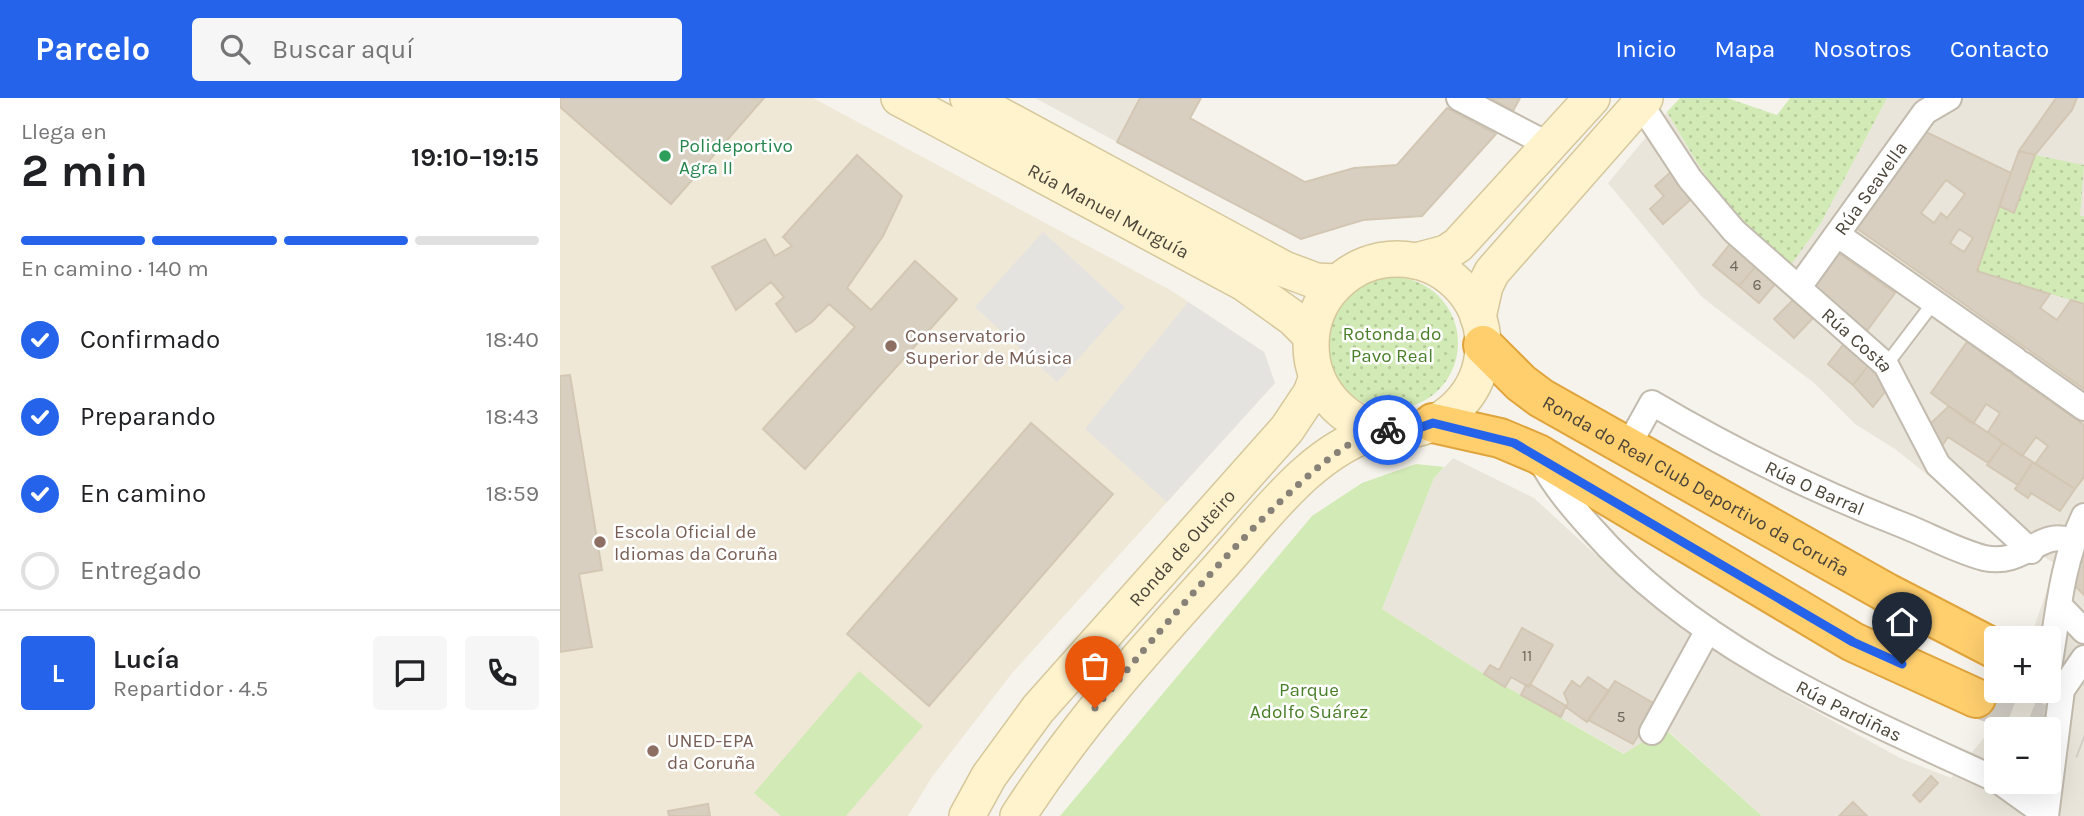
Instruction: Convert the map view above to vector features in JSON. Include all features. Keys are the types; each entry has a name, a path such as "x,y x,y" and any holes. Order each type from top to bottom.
{"highway":[{"name":"Ronda do Real Club Deportivo da Coruña","path":"1480,331 1521,383 1541,398 1887,593 1984,643"},
{"path":"1433,423 1500,438 1538,454 1853,642 1976,698"}],"main road":[{"name":"Rúa Manuel Murguía","path":"899,98 1244,283 1293,318 1311,335"},
{"name":"Rúa Manuel Murguía","path":"968,98 1284,269 1316,281 1337,282"},
{"path":"1381,430 1342,411 1327,396 1317,377 1311,335 1319,306 1337,282 1348,273 1374,262 1416,261 1446,253 1458,245 1592,98"},
{"path":"1018,816 1078,728 1275,505 1325,459 1366,433 1416,429 1433,423 1464,399 1481,365 1480,331 1485,286 1492,271 1642,101"},
{"path":"1416,261 1448,275 1471,301 1480,331"},
{"name":"Ronda de Outeiro","path":"967,816 989,776 1038,709 1259,457 1287,429 1311,393 1317,377"}],"street":[{"path":"1460,98 1549,145"},
{"name":"Rúa Seavella","path":"1799,287 1925,112 1949,98"},
{"name":"Rúa Costa","path":"1642,101 1690,178 1734,231 1886,365 1938,465 2031,551"},
{"path":"1838,235 2084,408"},
{"name":"Rúa O Barral","path":"1628,446 1652,403 1817,492 1984,558 2008,559 2031,551"},
{"name":"Rúa Pardiñas","path":"1538,454 1564,497 1619,561 1651,589 1708,630 1790,678 1984,774"},
{"path":"2056,626 2062,579 2072,541 2084,516"},
{"path":"2031,551 2045,539 2059,536 2072,541"},
{"path":"2059,606 2084,631"},
{"path":"1652,732 1708,630"},
{"path":"2046,816 2062,690 2084,658"},
{"name":"Rúa Pardiñas","path":"2016,794 2046,816"}],"lane":[{"path":"1886,365 1934,302"}],"shaded area":[{"path":"560,98 813,98 1172,291 1264,352 1275,383 1013,672 932,777 908,816 560,816"},
{"path":"1035,98 1140,98 1117,142"},
{"path":"1887,98 2084,98 2084,816 1762,816 1665,728 1625,754 1484,674 1382,609 1434,478 1453,458 1534,498 1646,601 1711,648 1793,699 1900,758 1951,778 1984,738 1984,794 2061,794 2061,717 1995,717 2001,703 2061,703 2061,626 2035,626 2056,564 1989,524 1895,449 1855,424 1814,383 1702,297 1608,183 1667,112 1714,192 1788,268 1821,223"},
{"path":"1043,232 1125,307 1057,382 975,307"},
{"path":"1188,302 1264,352 1275,383 1167,502 1085,429"}],"green space":[{"path":"1680,98 1727,98 1777,115 1790,98 1887,98 1821,223 1788,269 1734,215 1693,156 1667,112"},
{"path":"2035,155 2084,165 2080,216 2084,216 2084,304 1977,271 1999,206 2030,171"},
{"name":"Rotonda do Pavo Real","path":"1392,277 1417,282 1439,296 1453,318 1458,343 1453,368 1439,390 1417,404 1392,409 1367,404 1345,390 1331,368 1326,343 1331,318 1345,296 1367,282"},
{"name":"Parque Adolfo Suárez","path":"1416,464 1444,467 1434,478 1382,609 1484,674 1624,754 1664,728 1762,816 1060,816 1312,516 1362,483"},
{"path":"859,671 923,726 846,816 781,816 754,793"}],"building":[{"name":"Polideportivo Agra II","path":"560,98 764,98 671,204 560,107"},
{"path":"1140,98 1201,98 1190,118 1305,182 1354,168 1397,165 1447,108 1496,134 1422,216 1363,220 1301,239 1117,142"},
{"path":"1490,98 1520,98 1513,111"},
{"path":"2056,98 2077,98 2072,110 2035,155 2019,151"},
{"path":"1926,132 2011,173 1977,271 2050,294 2040,308 2057,320 2071,300 2084,304 2084,389 1855,227","holes":["1946,180 1965,194 1947,218 1941,213 1934,223 1921,213","1959,229 1973,238 1964,252 1950,243"]},
{"path":"2019,151 2035,155 2014,213 1999,206"},
{"path":"857,155 902,196 883,236 847,288 871,310 915,261 957,299 805,469 763,429 855,327 829,304 812,322 796,332 776,304 784,297 771,282 736,310 712,267 765,239 775,256 792,246 783,237"},
{"path":"1673,170 1696,195 1663,224 1650,209 1664,196 1655,186"},
{"path":"1730,244 1756,266 1739,286 1713,265"},
{"path":"1837,252 1895,293 1866,332 1811,286"},
{"path":"1756,266 1776,283 1759,303 1739,286"},
{"path":"1796,297 1815,316 1794,338 1774,319"},
{"path":"1967,342 2084,425 2084,477 2075,489 2035,464 2048,446 2036,437 2022,456 1988,432 2000,413 1986,404 1973,424 1931,393"},
{"path":"1843,345 1869,365 1853,385 1828,364"},
{"path":"1869,365 1891,384 1873,407 1853,385"},
{"path":"570,375 602,570 579,574 592,647 560,652 560,376"},
{"path":"1949,406 2003,443 1988,463 1948,437 1938,452 1925,429"},
{"path":"1031,423 1113,494 929,706 847,634"},
{"path":"2003,443 2033,462 2018,485 1987,465"},
{"path":"2033,462 2075,489 2060,511 2031,493 2028,498 2015,489"},
{"path":"2084,534 2084,595 2075,586"},
{"path":"1522,628 1553,645 1529,687 1511,677 1505,687 1484,674 1490,665 1499,670"},
{"path":"1588,677 1609,691 1587,722 1566,707 1568,703 1564,693 1572,681 1580,687"},
{"path":"1615,681 1657,705 1633,744 1588,720"},
{"path":"1526,685 1531,685 1566,706 1561,717 1521,695"},
{"path":"1931,776 1938,783 1920,802 1913,795"},
{"path":"1853,802 1867,816 1839,816"},
{"path":"708,804 710,816 669,816 668,811"}],"tunnel":[{"path":"1976,698 2084,740"}],"way so far":[{"path":"1095,708 1129,667 1301,479 1353,440 1366,433 1388,430"}],"place":[{"name":"Polideportivo Agra II","path":"665,156"},
{"name":"Conservatorio Superior de Música","path":"891,346"},
{"name":"Escola Oficial de Idiomas da Coruña","path":"600,542"},
{"name":"UNED-EPA da Coruña","path":"653,751"}],"route":[{"path":"1388,430 1416,429 1433,423 1459,427 1514,443 1538,454 1853,642 1902,664"}]}
